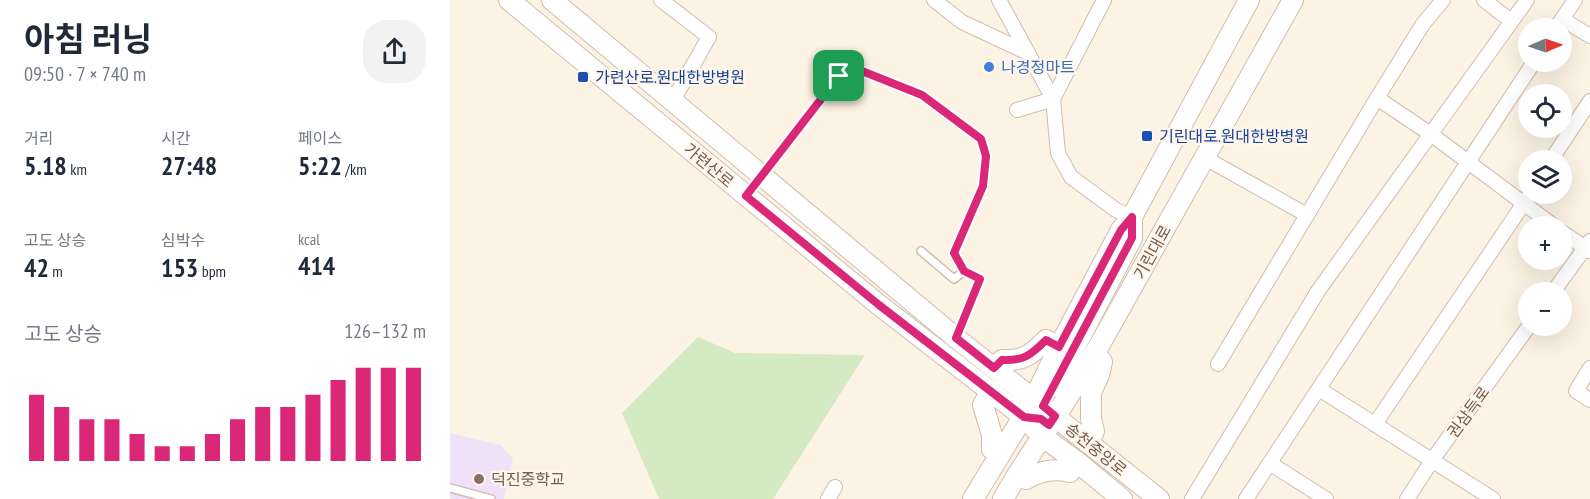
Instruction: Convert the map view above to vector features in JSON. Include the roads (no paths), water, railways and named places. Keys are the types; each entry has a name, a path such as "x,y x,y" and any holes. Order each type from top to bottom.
{"street":[{"name":"가련산로","path":"509,0 879,305 991,391 1041,417"},
{"name":"가련산로","path":"552,0 760,176 994,368 1041,417"},
{"path":"661,0 709,37 672,102"},
{"path":"934,0 962,22 1028,53"},
{"path":"999,0 1053,99 1058,153 1071,177 1116,210 1132,217 1132,238 1041,417 1147,499"},
{"path":"1017,110 1053,99 1104,0"},
{"name":"기린대로","path":"1003,499 1017,475 1041,417 1059,347 1121,230 1132,217 1249,0"},
{"name":"기린대로","path":"973,499 1000,453 1070,395 1293,0"},
{"path":"1218,364 1377,98 1423,24 1443,0"},
{"path":"1484,0 1511,21"},
{"path":"1192,499 1318,291 1527,0"},
{"path":"1563,18 1575,0"},
{"path":"1572,29 1590,36"},
{"path":"1246,499 1527,72"},
{"path":"1377,98 1467,162 1518,194"},
{"path":"1558,150 1590,101"},
{"path":"1205,158 1307,215"},
{"path":"1375,424 1523,204"},
{"path":"1531,204 1544,216"},
{"path":"1561,282 1588,247 1572,238"},
{"name":"권삼득로","path":"1407,499 1522,336"},
{"path":"994,368 1002,360 1018,361 1031,354 1046,340 1059,347"},
{"path":"1088,443 1094,431 1091,419 1091,392 1102,362 1095,354"},
{"path":"1590,368 1576,391 1590,400"},
{"path":"1319,389 1493,499"},
{"path":"991,391 983,405 992,435 992,448 1000,453"},
{"name":"송천중앙로","path":"1041,417 1088,443 1159,499"},
{"name":"송천중앙로","path":"1041,417 1076,461 1122,499"},
{"path":"1017,475 1026,480 1039,472 1052,470 1070,472 1076,461"},
{"path":"1271,464 1326,499"}],"lane":[{"path":"746,196 839,76 862,71 922,95 981,139 986,156 983,186 954,253 964,271 980,279 956,338"},
{"path":"921,251 954,279 964,271"},
{"path":"450,488 491,499"}],"place":[{"name":"나경정마트","path":"989,67"},
{"name":"가련산로.원대한방병원","path":"583,77"},
{"name":"기린대로.원대한방병원","path":"1147,136"},
{"name":"덕진중학교","path":"479,479"}]}
